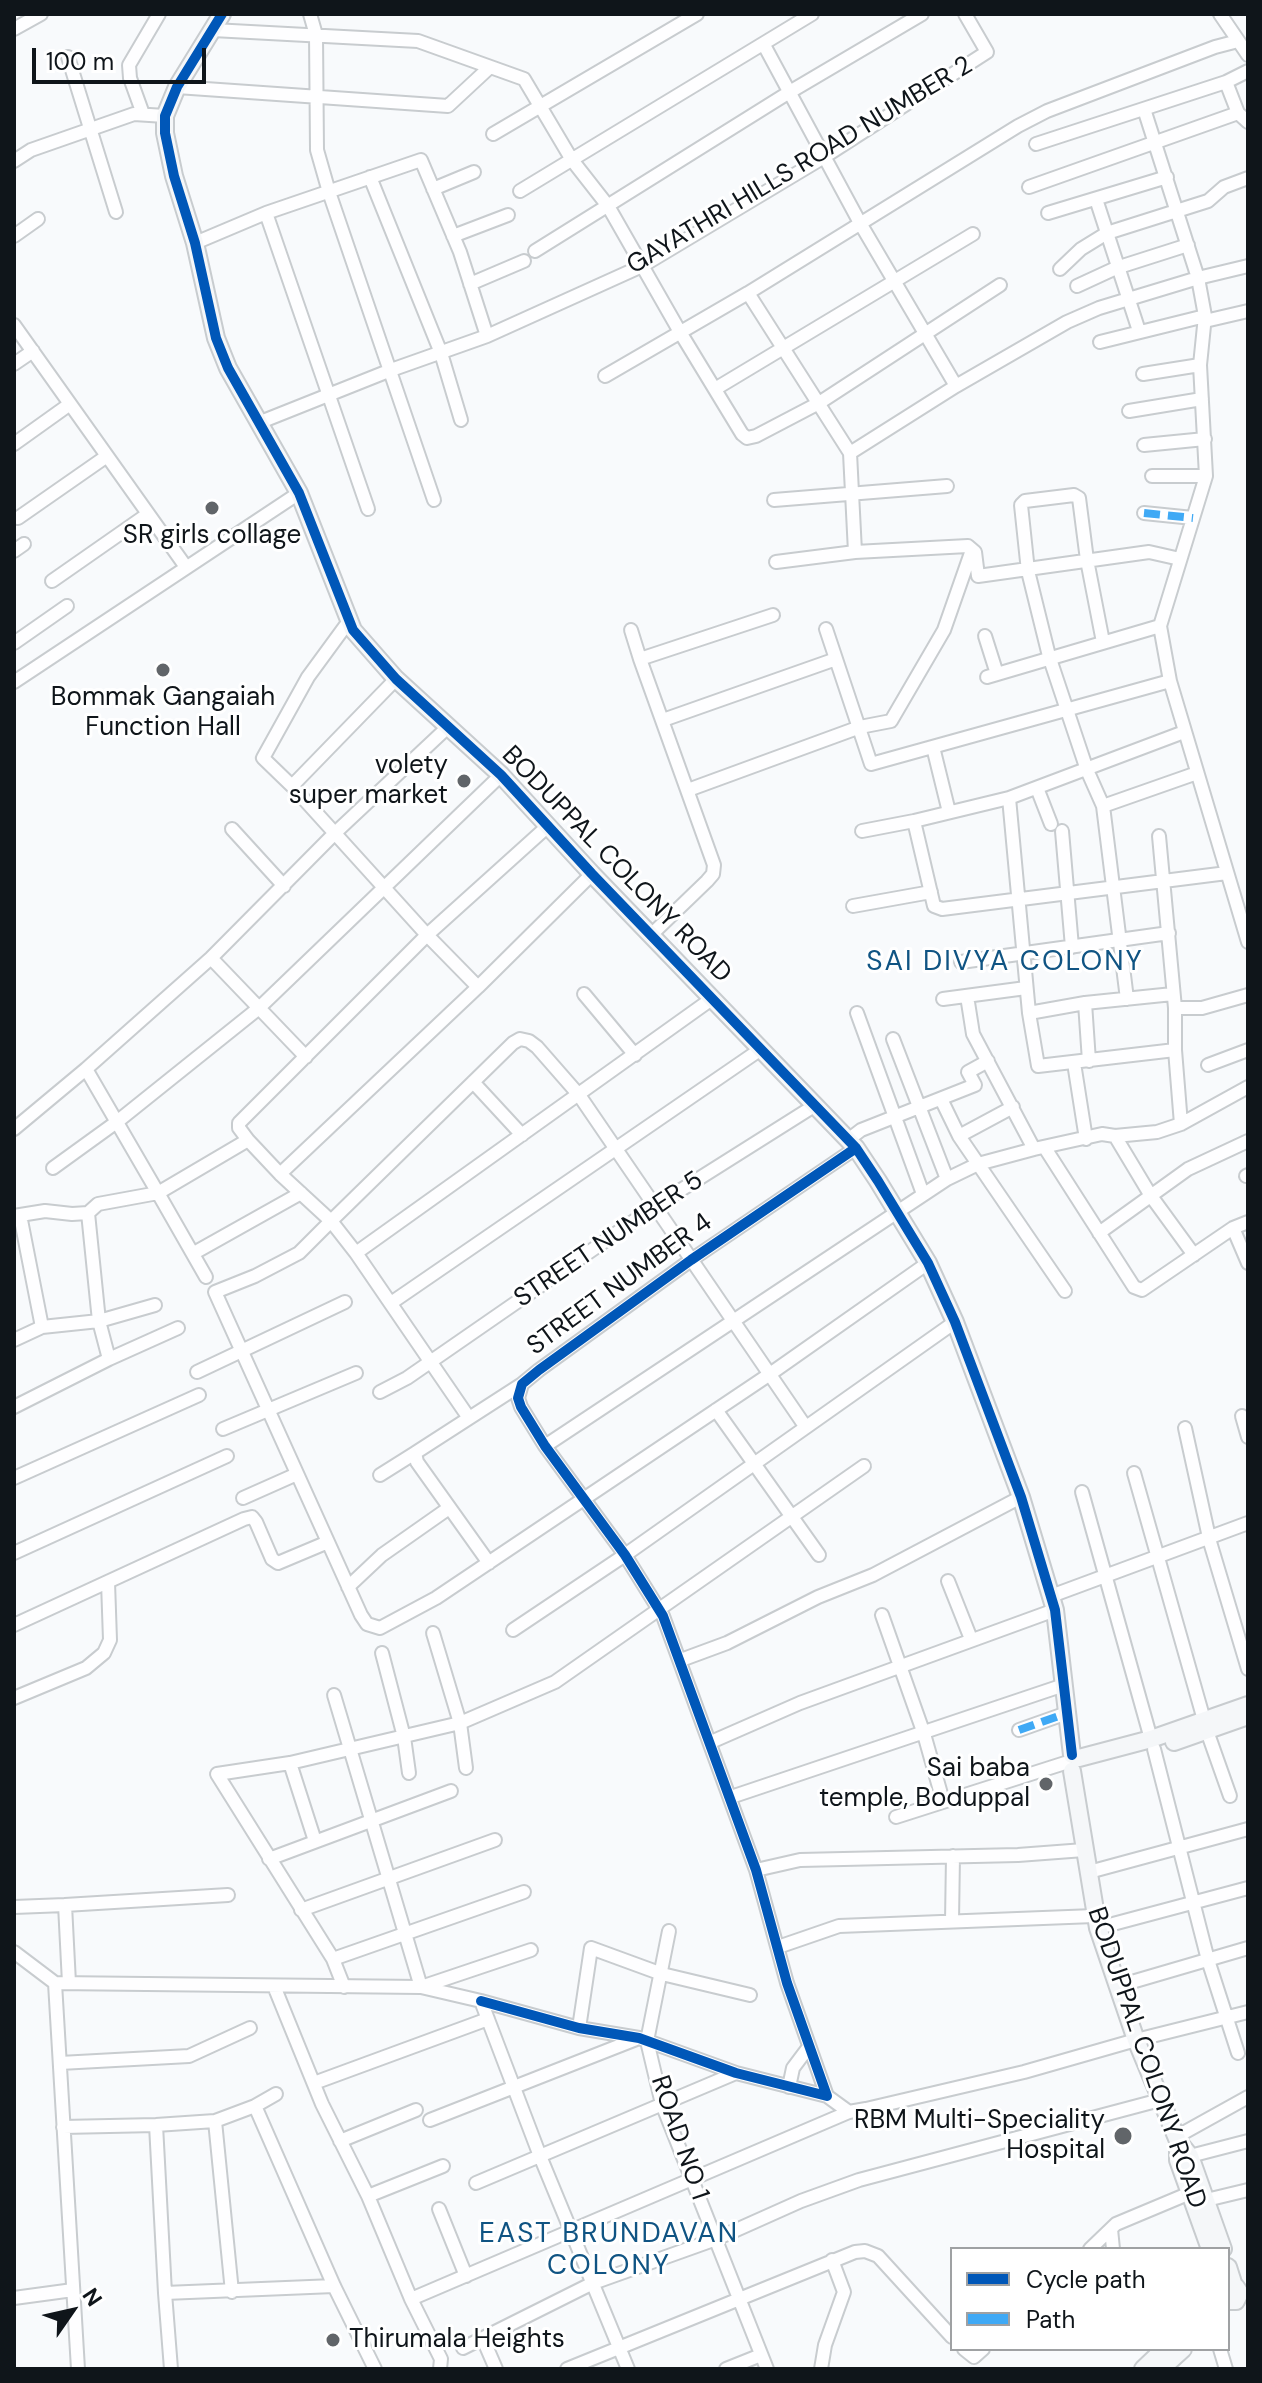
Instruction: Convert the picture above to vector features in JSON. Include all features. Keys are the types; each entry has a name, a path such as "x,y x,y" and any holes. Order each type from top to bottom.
{"street":[{"path":"14,29 41,14"},
{"path":"143,114 130,78 129,65 159,14"},
{"name":"BODUPPAL COLONY ROAD","path":"222,14 177,87 165,116 165,133 174,176 195,243 216,338 228,368 299,493 359,640 396,679 501,775 852,1144 898,1211 928,1263 955,1322 1021,1497 1053,1603 1096,1922 1136,2040 1177,2139 1178,2160 1196,2199 1209,2247"},
{"path":"310,14 316,35 317,150 434,500"},
{"path":"493,134 697,14"},
{"path":"520,191 812,14"},
{"path":"535,251 788,93 922,14"},
{"name":"GAYATHRI HILLS ROAD NUMBER 2","path":"258,423 487,336 642,266 824,157 987,52 965,14"},
{"path":"1220,14 1248,55"},
{"path":"213,30 418,41 524,79 572,160 608,206 680,332 747,438 819,403 1000,285"},
{"path":"605,376 748,293 1018,126 1047,111 1238,41"},
{"path":"764,45 860,223 956,386"},
{"path":"68,57 116,212"},
{"path":"177,87 448,106 490,67"},
{"path":"1036,144 1226,82 1248,71"},
{"path":"1029,187 1156,142 1243,118 1226,82"},
{"path":"1144,109 1198,278 1205,318 1200,365 1206,476 1160,626 1184,732 1248,942"},
{"path":"14,161 31,150 134,114 165,116"},
{"path":"195,243 266,213 421,160 453,236 487,336"},
{"path":"433,189 474,172"},
{"path":"370,177 441,353 461,420"},
{"path":"1048,213 1167,177"},
{"path":"1060,269 1081,249 1107,233 1208,201 1224,187 1248,178"},
{"path":"1096,199 1139,331"},
{"path":"266,213 368,509"},
{"path":"453,236 508,215"},
{"path":"14,236 38,219"},
{"path":"715,389 973,234"},
{"path":"1077,286 1116,268 1188,245"},
{"path":"470,284 524,261"},
{"path":"850,453 956,386 1067,322 1198,278 1248,266"},
{"path":"748,293 850,453 855,552"},
{"path":"1100,342 1139,331 1248,311"},
{"path":"14,325 186,567"},
{"path":"14,364 33,351"},
{"path":"1143,374 1200,365"},
{"path":"1129,411 1202,399"},
{"path":"14,444 70,404"},
{"path":"1144,445 1205,439"},
{"path":"18,518 107,456"},
{"path":"1152,476 1206,476"},
{"path":"774,500 947,486"},
{"path":"14,682 299,493"},
{"path":"1103,642 1077,495 1025,501 1021,505 1021,514 1028,571 1049,656 1087,770 1103,806 1127,999"},
{"path":"1144,513 1193,518"},
{"path":"52,581 148,514"},
{"path":"973,548 978,576 1149,552 1180,559"},
{"path":"776,562 855,552 973,548"},
{"path":"688,790 860,727 891,721 944,630 973,548"},
{"path":"14,643 67,606"},
{"path":"640,659 773,615"},
{"path":"349,621 308,677 263,758 478,987"},
{"path":"985,636 992,675 1160,626"},
{"path":"826,629 871,764 1170,681"},
{"path":"631,630 711,856 713,874 651,935"},
{"path":"663,720 836,659"},
{"path":"292,786 396,679"},
{"path":"14,1129 211,958 335,833 449,726"},
{"path":"862,831 1009,798 1184,732"},
{"path":"933,747 949,812"},
{"path":"1103,806 1197,773"},
{"path":"53,1168 118,1121 259,1008 501,775"},
{"path":"1037,788 1056,827 1072,947"},
{"path":"1009,798 1026,988 1038,1066 1175,1050"},
{"path":"914,821 934,906 942,909 1227,873"},
{"path":"469,1418 356,1253 331,1221 248,1140 239,1123 427,935 548,826"},
{"path":"232,829 284,886"},
{"path":"1159,836 1175,1008 1181,1124"},
{"path":"280,1174 478,987 592,874"},
{"path":"853,906 931,892"},
{"path":"961,962 1169,933"},
{"path":"211,958 306,1057"},
{"path":"943,999 1026,988"},
{"path":"584,994 635,1055"},
{"path":"1029,1013 1085,1003 1173,994"},
{"path":"1175,1008 1202,1008 1248,995"},
{"path":"967,996 973,1034 1013,1107 1134,1287 1142,1290 1233,1228 1248,1222"},
{"path":"356,1253 713,998"},
{"path":"1085,1003 1089,1061"},
{"path":"857,1013 923,1194"},
{"path":"805,1426 770,1374 734,1321 691,1260 657,1205 579,1095 529,1041 520,1039 473,1082 299,1253 215,1292 348,1587 367,1624 380,1628 436,1598 489,1563 770,1374 928,1263"},
{"path":"893,1039 947,1179"},
{"path":"391,1303 761,1049"},
{"path":"1208,1065 1248,1050"},
{"name":"STREET NUMBER 4","path":"827,2096 808,2048 756,1870 731,1797 681,1660 659,1610 625,1555 545,1446 518,1398 522,1384 852,1144 861,1130 975,1085 968,1072 988,1061"},
{"path":"1074,1063 1086,1139"},
{"path":"86,1069 206,1277"},
{"path":"473,1082 522,1135"},
{"path":"545,1446 947,1179 978,1164 1102,1134 1115,1136 1157,1132 1181,1124 1248,1087"},
{"path":"941,1099 959,1136 1065,1291"},
{"name":"STREET NUMBER 5","path":"380,1392 431,1362 657,1205 814,1106"},
{"path":"959,1136 1013,1107"},
{"path":"1115,1136 1151,1196 1194,1255"},
{"path":"42,1327 17,1215 45,1211 88,1213 98,1204 158,1193 248,1140"},
{"path":"1099,1233 1188,1169 1248,1141"},
{"path":"194,1253 301,1193"},
{"path":"88,1213 99,1321 109,1359"},
{"path":"1233,1228 1248,1263"},
{"path":"197,1372 345,1302"},
{"path":"14,1340 42,1327 99,1321 155,1305"},
{"path":"513,1630 625,1555 955,1322"},
{"path":"14,1407 178,1328"},
{"path":"223,1429 356,1373"},
{"path":"380,1475 522,1384"},
{"path":"14,1478 199,1395"},
{"path":"716,1410 819,1555"},
{"path":"1242,1416 1248,1437"},
{"path":"1185,1428 1209,1537 1248,1669"},
{"path":"415,1453 417,1462 489,1563"},
{"path":"14,1553 227,1456"},
{"path":"344,1987 333,1959 217,1774 290,1763 460,1723 555,1682 864,1466"},
{"path":"1134,1473 1206,1726 1230,1796"},
{"path":"243,1498 297,1474"},
{"path":"1082,1492 1208,1960 1238,2053"},
{"path":"681,1660 727,1643 818,1597 873,1575 1021,1497"},
{"path":"348,1587 382,1555 449,1508"},
{"path":"14,1625 252,1517 272,1559 278,1563 328,1542"},
{"path":"711,1742 800,1703 971,1639 1107,1576 1248,1523"},
{"path":"948,1581 971,1639"},
{"path":"14,1698 86,1668 104,1653 110,1640 108,1582"},
{"path":"882,1615 924,1734 943,1801"},
{"path":"433,1633 460,1723 466,1768"},
{"path":"382,1653 404,1737 409,1773"},
{"path":"731,1797 1064,1685"},
{"path":"334,1695 421,1987"},
{"path":"1206,1726 1248,1705"},
{"path":"1019,1730 1067,1713"},
{"path":"896,1817 1073,1763 1248,1716"},
{"path":"290,1763 315,1841"},
{"path":"269,1859 451,1791"},
{"path":"1089,1872 1248,1829"},
{"path":"301,1910 495,1840"},
{"path":"756,1870 800,1860 1084,1850"},
{"path":"952,1921 953,1856"},
{"path":"778,1947 839,1926 952,1921 1096,1922 1194,1904 1248,1888"},
{"path":"333,1959 524,1892"},
{"path":"14,1907 228,1895"},
{"path":"65,1905 69,1983"},
{"path":"643,2039 662,1974 669,1931"},
{"path":"579,2028 591,1948 662,1974 750,1995"},
{"path":"1118,1986 1248,1948"},
{"path":"421,1987 531,1950"},
{"path":"14,1952 55,1983 421,1987 579,2028 643,2039 736,2073 827,2096 849,2112"},
{"path":"55,1983 78,2369"},
{"path":"274,1986 314,2083 441,2359 440,2369"},
{"path":"481,2001 540,2156 628,2369"},
{"path":"411,2299 849,2112 1024,2072 1248,2012"},
{"path":"314,2083 488,2019"},
{"path":"60,2063 189,2056 250,2028"},
{"path":"430,2120 643,2039"},
{"name":"ROAD NO 1","path":"643,2039 662,2104 767,2369"},
{"path":"789,2087 793,2068 808,2048"},
{"path":"476,2183 736,2073"},
{"path":"63,2127 215,2121 255,2106 276,2094"},
{"path":"1222,2247 1196,2199 1190,2156 1177,2139 1248,2097"},
{"path":"463,2348 593,2283 716,2239 801,2201 859,2180 1160,2100"},
{"path":"255,2106 334,2286 375,2369"},
{"path":"340,2141 416,2110"},
{"path":"215,2121 232,2292"},
{"path":"156,2125 171,2369"},
{"path":"1190,2156 1248,2141"},
{"path":"368,2196 443,2166"},
{"path":"1092,2247 1111,2229 1145,2210 1248,2190"},
{"path":"439,2209 466,2276"},
{"path":"1111,2229 1113,2247"},
{"path":"567,2369 832,2260 865,2251 878,2256 950,2335"},
{"path":"821,2369 825,2345 844,2292 843,2282 832,2260"},
{"path":"165,2293 334,2286"},
{"path":"14,2298 73,2290"},
{"path":"483,2339 496,2369"},
{"path":"1143,2369 1162,2351"},
{"path":"1161,2369 1181,2351"},
{"path":"963,2369 974,2352"},
{"path":"726,2369 761,2355"}],"marked path":[{"path":"1144,513 1193,518"},
{"path":"1019,1730 1067,1713"}],"cycle path":[{"path":"222,14 177,87 165,116 165,133 174,176 195,243 216,338 228,368 299,493 353,630 396,679 501,775 856,1148 878,1181 928,1263 955,1322 1021,1497 1055,1610 1072,1755"},
{"path":"481,2001 579,2028 639,2038 736,2073 827,2096 787,1983 756,1870 663,1616 625,1555 545,1446 518,1398 522,1384 539,1370 691,1260 856,1148"}],"place":[{"name":"SR girls collage","path":"212,508"},
{"name":"Bommak Gangaiah Function Hall","path":"163,670"},
{"name":"volety super market","path":"464,781"},
{"name":"Sai baba temple, Boduppal","path":"1046,1784"},
{"name":"RBM Multi-Speciality Hospital","path":"1123,2136"},
{"name":"Thirumala Heights","path":"333,2340"}],"district":[{"name":"SAI DIVYA COLONY","path":"1005,963"},
{"name":"EAST BRUNDAVAN COLONY","path":"609,2251"}]}
